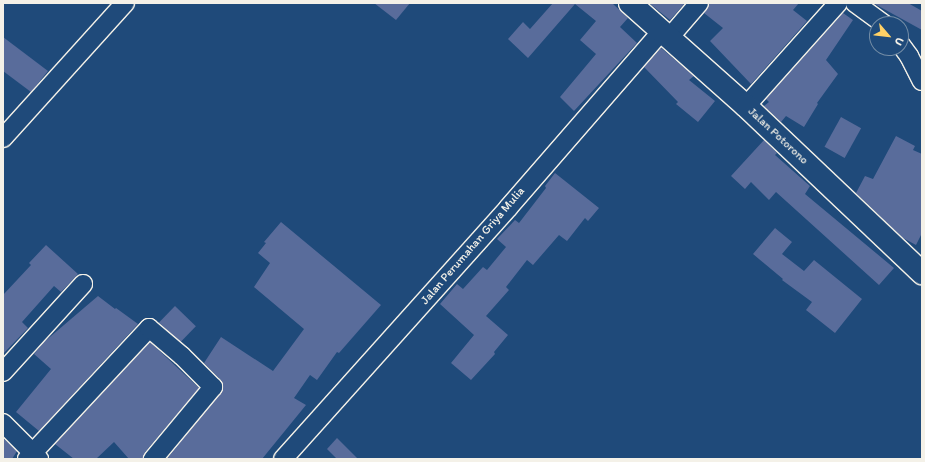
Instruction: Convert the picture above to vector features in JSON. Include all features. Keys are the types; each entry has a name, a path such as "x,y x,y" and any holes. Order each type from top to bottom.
{"street":[{"path":"3,138 125,3"},
{"name":"Jalan Potorono","path":"630,3 746,106 921,271"},
{"name":"Jalan Perumahan Griya Mulia","path":"293,455 508,208 666,35 699,3"},
{"path":"746,106 838,3"},
{"path":"855,3 873,16"},
{"path":"909,55 922,81"},
{"path":"3,372 83,284"},
{"path":"3,423 33,456 149,328 182,356 213,387 153,459"}],"building":[{"path":"374,3 410,3 396,20"},
{"path":"553,3 612,3 628,18 620,27 637,43 574,111 560,97 596,54 580,40 596,21 575,4 528,58 508,39 523,22 530,29"},
{"path":"649,3 685,3 670,20"},
{"path":"709,3 799,3 793,10 807,21 751,84 710,41 723,28 704,13"},
{"path":"873,3 908,3 922,11 922,30 909,23 909,16 897,16"},
{"path":"843,13 853,20 826,60 838,74 817,103 818,104 804,127 786,116 781,122 764,106 769,102 766,99"},
{"path":"3,37 48,71 31,92 3,71"},
{"path":"661,48 694,76 689,80 715,101 698,122 676,104 678,102 644,67"},
{"path":"841,117 861,128 845,158 825,147"},
{"path":"896,136 915,146 913,150 922,154 922,233 916,245 903,238 856,193 865,176 873,179"},
{"path":"764,140 777,153 775,155 810,186 805,194 894,268 879,285 776,192 769,200 751,182 745,189 731,176"},
{"path":"555,173 599,208 588,221 585,218 567,241 559,235 533,265 527,260 506,287 509,290 486,316 508,335 494,352 495,354 471,380 451,363 474,335 440,304 457,284 463,289 483,267 487,270 506,247 497,239 515,220 519,223 546,188 545,186"},
{"path":"281,222 381,305 339,353 337,352 317,380 310,375 294,398 306,405 262,459 167,459 223,389 221,380 204,363 221,337 273,371 304,329 254,287 270,263 258,253 266,243 264,242"},
{"path":"775,228 792,242 782,254 804,271 814,260 862,299 835,333 806,310 812,302 782,280 783,279 753,254"},
{"path":"46,245 78,274 61,292 54,286 22,322 28,328 3,354 3,295 31,265 29,263"},
{"path":"98,296 138,324 39,431 16,412 51,369 34,354 44,342"},
{"path":"175,306 196,326 180,343 159,323"},
{"path":"150,342 199,388 145,452 143,459 129,459 114,442 96,459 74,459 55,444"},
{"path":"3,438 17,451 12,459 3,459"},
{"path":"337,438 358,459 337,459 327,449"}]}
